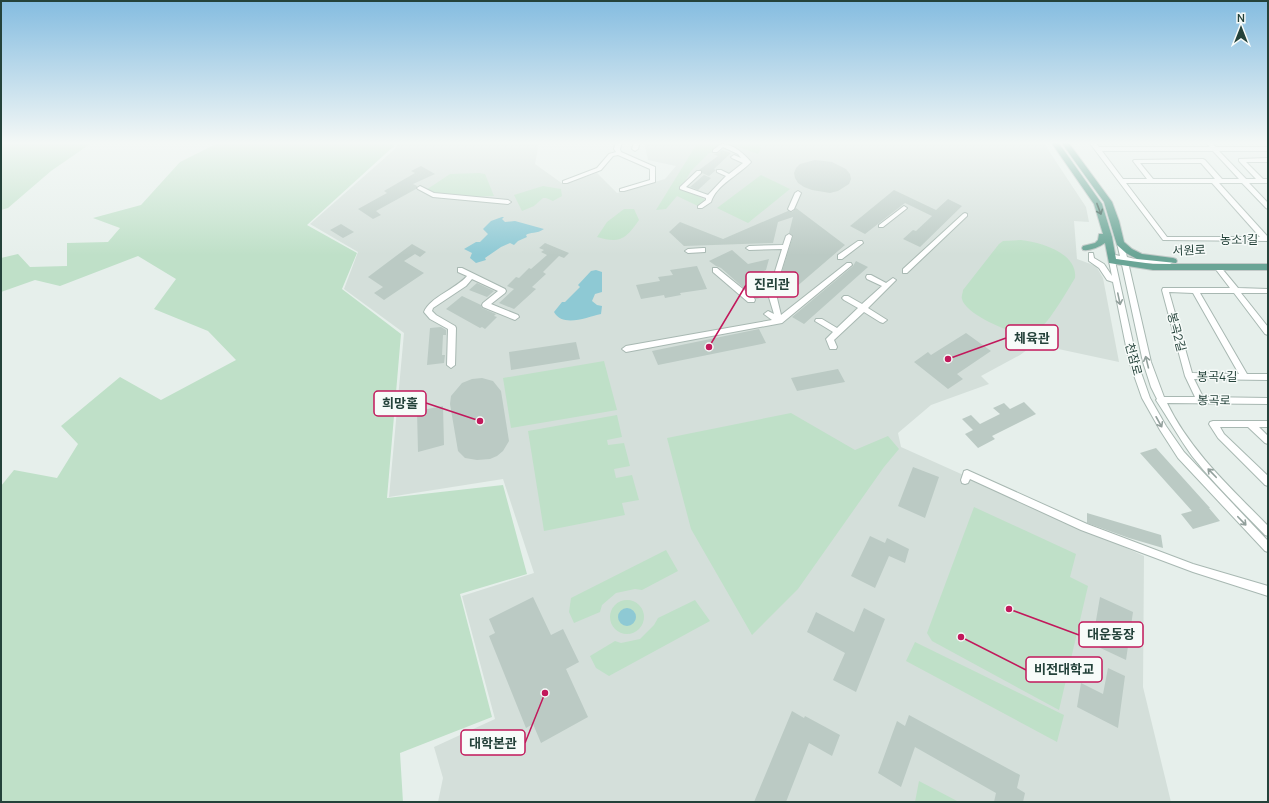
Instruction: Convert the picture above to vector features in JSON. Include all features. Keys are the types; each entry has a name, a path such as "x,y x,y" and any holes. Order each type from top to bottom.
{"main road":[{"name":"천잠로","path":"1081,179 1098,204 1108,237 1111,258"},
{"name":"천잠로","path":"1091,179 1108,202 1115,221 1120,243"},
{"path":"1089,251 1088,246 1097,245 1102,241 1102,236 1108,237"},
{"path":"1120,243 1129,251 1140,257 1170,262"},
{"name":"서원로","path":"1111,258 1153,267 1268,267"},
{"name":"서원로","path":"1170,262 1268,261"}],"street":[{"path":"565,182 572,179"},
{"path":"622,190 653,181 653,179"},
{"path":"691,179 682,188 709,197"},
{"path":"700,207 709,201 709,197 727,179"},
{"path":"1244,180 1268,207"},
{"path":"1122,181 1266,181"},
{"name":"농소1길","path":"1122,181 1165,239 1267,239"},
{"name":"농소1길","path":"1217,181 1237,207 1267,239"},
{"path":"420,188 433,195 466,199 489,199 508,202"},
{"path":"791,210 798,194"},
{"path":"881,226 904,208"},
{"path":"905,271 965,215"},
{"path":"775,281 789,236"},
{"path":"840,257 860,243"},
{"name":"천잠로","path":"1120,243 1151,380 1160,400 1175,426 1196,455 1268,532"},
{"path":"749,248 786,247"},
{"path":"699,257 690,251 703,250"},
{"path":"1089,251 1091,259 1102,266 1109,278 1115,280"},
{"name":"천잠로","path":"1111,258 1133,361 1146,398 1163,428 1181,455 1268,548"},
{"name":"서원로","path":"1125,261 1170,262"},
{"path":"626,349 779,321 849,265"},
{"path":"1217,267 1268,332"},
{"path":"460,270 502,291 486,305 514,318"},
{"path":"715,270 751,300"},
{"path":"451,365 452,328 433,317 428,312 430,307 464,284 471,276"},
{"path":"833,347 830,339 890,283 869,277"},
{"name":"봉곡2길","path":"1200,400 1194,390 1189,376 1166,290 1268,291"},
{"name":"봉곡4길","path":"1195,290 1219,333 1246,376"},
{"path":"772,294 779,321"},
{"path":"846,298 883,320"},
{"path":"768,314 779,321"},
{"path":"819,321 838,332"},
{"name":"봉곡4길","path":"1189,376 1268,377"},
{"name":"봉곡로","path":"1160,400 1268,401"},
{"path":"1268,424 1213,424 1221,436 1268,482"},
{"path":"1250,424 1268,441"},
{"path":"966,477 1084,527 1193,568 1268,590"}],"shaded area":[{"path":"360,179 557,179 563,184 577,179 603,179 617,193 663,179 1068,179 1086,207 1089,222 1074,221 1077,259 1096,266 1103,278 1119,362 1035,344 1020,355 981,376 989,384 931,405 898,433 901,447 1144,556 1143,687 1171,802 438,802 443,778 434,747 495,719 462,596 534,573 503,479 389,497 404,333 344,289 358,252 310,224"}],"green space":[{"path":"1,179 41,179 8,208 1,210"},
{"path":"164,179 357,179 307,225 357,253 342,289 401,334 387,498 503,485 527,574 460,594 492,717 400,753 403,802 1,802 1,486 14,470 57,478 78,444 61,426 120,377 161,400 236,360 208,331 154,309 176,279 138,256 60,286 35,280 1,292 1,258 18,254 30,267 67,266 67,243 108,242 120,228 93,218 141,205"},
{"path":"442,179 487,179 494,196 451,197 426,190"},
{"path":"675,179 686,179 681,188 708,201 700,207 677,196 666,209 656,210"},
{"path":"755,179 770,179 790,189 748,223 717,208"},
{"path":"543,186 561,189 562,196 553,201 543,198 534,206 522,211 514,195"},
{"path":"624,209 634,209 639,220 630,232 626,236 617,240 597,237 607,222"},
{"path":"1021,240 1038,243 1056,250 1070,262 1074,269 1075,278 1044,325 1040,328 1025,332 1010,331 985,320 970,310 962,299 963,290 999,244 1003,241"},
{"path":"604,361 617,410 511,428 503,378"},
{"path":"791,413 855,450 888,436 899,449 884,467 798,589 752,635 691,529 667,438"},
{"path":"617,415 622,437 607,440 608,445 624,443 630,466 614,469 616,478 632,475 639,500 622,503 625,515 544,531 528,431"},
{"path":"974,507 1076,554 1070,577 1088,586 1059,710 932,641 927,633"},
{"path":"666,550 678,571 642,590 635,589 616,593 602,605 600,612 574,623 569,612 571,598"},
{"path":"627,600 639,605 644,617 639,629 627,634 615,629 610,617 615,605"},
{"path":"695,600 710,621 609,676 596,668 590,656 615,641 621,643 640,639 654,625 658,618"},
{"path":"915,642 1064,715 1057,742 906,661"},
{"path":"919,781 959,802 915,802"}],"water":[{"path":"504,217 502,219 505,222 515,221 544,229 539,232 526,235 527,237 518,241 514,245 510,243 501,247 485,258 486,260 476,263 470,258 472,253 464,249 476,242 480,242 488,234 483,229 491,221"},
{"path":"596,270 602,272 602,292 595,294 592,301 597,305 602,306 601,314 576,320 558,317 554,312 562,302 565,302 580,287 578,285 591,271"},
{"path":"627,608 633,611 636,617 633,623 627,626 621,623 618,617 621,611"}],"building":[{"path":"404,179 423,179 413,184 417,186 416,189 376,211 381,215 373,219 358,209 387,193 384,191"},
{"path":"699,179 709,179 698,190 690,187"},
{"path":"796,179 851,179 849,184 838,191 830,193 812,190 798,183"},
{"path":"894,190 936,210 948,199 962,206 920,247 903,239 913,230 916,231 932,216 905,203 865,234 850,226"},
{"path":"796,208 845,245 795,288 777,293 770,290 767,293 767,296 756,299 721,268 709,261 732,250 748,264 769,259 766,270 748,279 763,284 771,282 776,284 779,281 793,236 789,233 793,217 778,222 773,243 684,246 669,232 680,222 723,239 788,211 792,212"},
{"path":"341,224 354,232 343,238 330,230"},
{"path":"545,243 569,253 564,258 559,256 543,272 546,274 532,287 536,289 514,309 499,303 514,289 507,286 516,277 519,278 529,268 531,269 547,255 541,252 544,250 539,248"},
{"path":"412,244 426,252 420,257 415,254 404,261 424,273 384,300 374,293 383,287 368,277"},
{"path":"856,261 868,267 804,324 792,317 853,266"},
{"path":"697,266 707,289 680,293 681,295 665,298 664,295 641,299 636,285 660,281 658,277 673,275 670,270"},
{"path":"477,283 494,291 487,297 469,290"},
{"path":"462,296 481,305 482,308 496,314 494,316 497,317 485,329 482,327 480,328 446,309"},
{"path":"441,327 446,330 446,335 443,335 442,355 445,355 444,363 427,365 430,328"},
{"path":"759,329 766,343 658,365 652,351"},
{"path":"966,333 991,351 957,374 963,379 948,389 914,362 928,352 931,355"},
{"path":"576,342 580,359 511,370 509,352"},
{"path":"838,369 845,382 797,391 791,378"},
{"path":"482,378 493,381 501,391 509,441 503,451 497,456 490,459 477,460 465,458 458,451 450,404 451,396 462,383 472,379"},
{"path":"1024,402 1036,414 992,436 995,439 978,448 965,434 973,430 962,419 971,415 980,424 1000,414 993,408 1004,403 1010,409"},
{"path":"443,406 444,445 418,452 417,411"},
{"path":"1156,448 1220,521 1193,529 1181,514 1192,511 1140,453"},
{"path":"913,467 939,477 925,518 898,506"},
{"path":"1087,513 1161,535 1163,548 1087,523"},
{"path":"870,536 885,543 887,538 909,549 905,563 889,556 875,588 851,576"},
{"path":"533,597 551,635 563,629 579,662 566,669 588,717 541,743 533,724 526,728 489,636 495,633 489,619"},
{"path":"1100,597 1133,612 1126,660 1092,644"},
{"path":"864,608 885,619 856,692 833,680 845,653 807,632 816,612 854,632"},
{"path":"1108,668 1125,676 1118,728 1077,707 1081,683 1103,694"},
{"path":"792,711 804,718 805,716 840,735 832,756 809,743 786,802 754,802"},
{"path":"909,715 1020,775 1017,788 1025,793 1023,802 994,802 996,793 915,747 901,787 878,773 897,721 905,726"}],"tunnel":[{"path":"772,294 775,281"}],"place":[{"name":"진리관","path":"709,347"},
{"name":"체육관","path":"948,359"},
{"name":"희망홀","path":"480,421"},
{"name":"대운동장","path":"1009,609"},
{"name":"비전대학교","path":"961,637"},
{"name":"대학본관","path":"545,693"}]}
